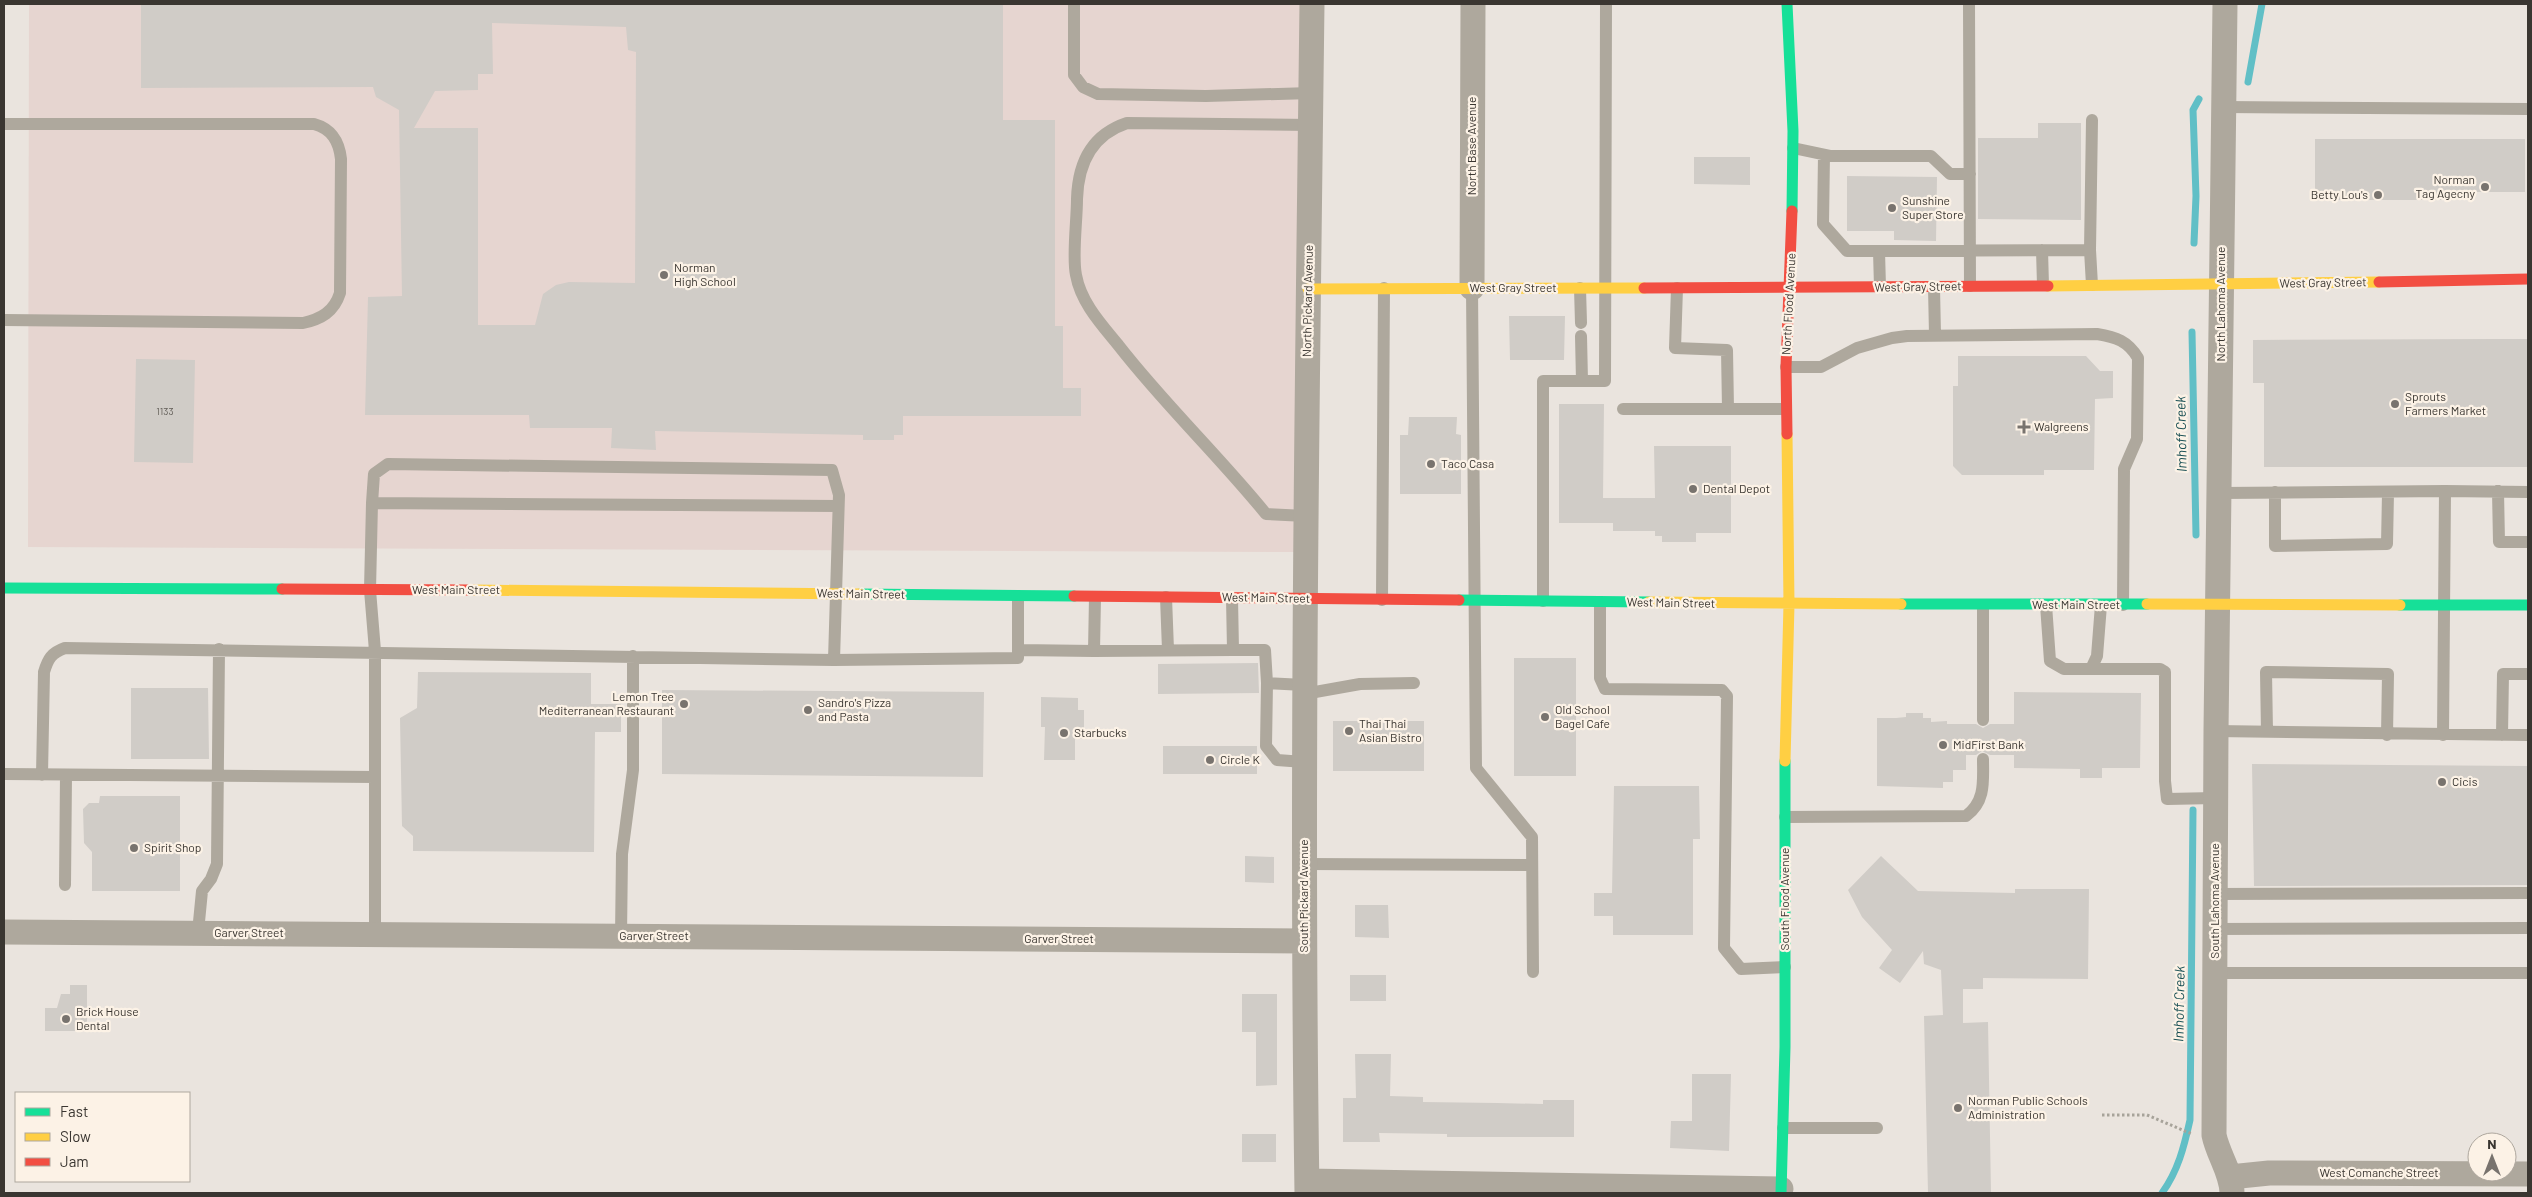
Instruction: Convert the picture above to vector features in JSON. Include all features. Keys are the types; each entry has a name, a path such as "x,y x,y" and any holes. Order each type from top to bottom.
{"main road":[{"name":"North Flood Avenue","path":"1787,4 1793,148 1786,367 1788,604"},
{"name":"West Gray Street","path":"1308,289 1789,289 2043,285 2221,285 2528,279"},
{"name":"West Main Street","path":"4,588 1788,604 2528,605"},
{"name":"South Flood Avenue","path":"1781,1191 1788,604"}],"street":[{"name":"North Pickard Avenue","path":"1306,599 1312,4"},
{"name":"North Base Avenue","path":"1472,288 1473,4"},
{"name":"North Lahoma Avenue","path":"2219,605 2225,4"},
{"name":"South Pickard Avenue","path":"1306,599 1304,941 1307,1187"},
{"name":"South Lahoma Avenue","path":"2219,605 2215,798 2214,1134 2220,1159 2231,1185"},
{"name":"Garver Street","path":"4,932 1304,941"},
{"name":"West Comanche Street","path":"2231,1185 2269,1173 2528,1174"},
{"path":"1307,1187 1781,1191"}],"lane":[{"path":"1074,4 1074,76 1083,88 1098,94 1206,96 1311,93"},
{"path":"1543,601 1543,380 1605,381 1606,4"},
{"path":"1969,4 1970,286"},
{"path":"2223,107 2528,108"},
{"path":"2092,120 2090,250 2092,285"},
{"path":"1306,516 1266,514 1147,382 1094,315 1083,296 1076,274 1078,189 1082,167 1097,139 1112,128 1127,123 1311,125"},
{"path":"4,124 314,124 328,130 336,139 340,147 341,159 340,293 337,303 329,313 316,320 293,323 4,320"},
{"path":"1793,148 1824,155 1931,156 1950,174 1970,174"},
{"path":"1824,155 1823,224 1847,251 2090,250"},
{"path":"2042,250 2043,285"},
{"path":"1879,251 1880,288"},
{"path":"1934,287 1935,335"},
{"path":"1382,600 1384,288"},
{"path":"1472,288 1476,768 1532,837 1533,972"},
{"path":"1580,288 1581,322"},
{"path":"1677,288 1675,348 1727,350 1728,409"},
{"path":"1786,367 1821,367 1857,348 1892,338 1935,335 2097,334 2112,336 2133,348 2138,358 2138,422 2137,439 2124,469 2123,605"},
{"path":"1581,336 1582,381"},
{"path":"1623,409 1786,409"},
{"path":"375,934 375,651 370,590 372,503 374,474 388,464 832,470 839,495 834,660"},
{"path":"2275,492 2275,546 2387,544 2388,493"},
{"path":"2443,734 2445,492"},
{"path":"2498,492 2499,542 2528,542"},
{"path":"2220,493 2528,492"},
{"path":"372,503 838,506"},
{"path":"42,775 44,672 48,658 56,651 74,646 834,660 1018,658 1018,596"},
{"path":"1094,651 1095,597"},
{"path":"1166,597 1168,650"},
{"path":"1232,598 1233,650"},
{"path":"1600,602 1600,678 1605,689 1722,690 1727,696 1724,948 1741,969 1785,967"},
{"path":"1983,720 1984,605"},
{"path":"2046,605 2050,661 2064,669 2160,669 2165,672 2165,781 2167,799 2215,798"},
{"path":"2091,669 2097,656 2101,605"},
{"path":"198,932 202,892 211,879 217,864 219,649"},
{"path":"1018,650 1265,650 1266,746 1277,760 1304,762"},
{"path":"621,936 622,854 633,770 633,656"},
{"path":"2266,732 2266,672 2388,674 2387,734"},
{"path":"2502,735 2503,674 2528,674"},
{"path":"1266,684 1304,689 1360,684 1414,683"},
{"path":"2216,731 2528,735"},
{"path":"1785,817 1966,816 1979,804 1983,793 1983,759"},
{"path":"4,774 375,776"},
{"path":"65,885 66,775"},
{"path":"1304,864 1532,865"},
{"path":"2215,894 2528,893"},
{"path":"2214,929 2528,928"},
{"path":"2214,973 2528,973"},
{"path":"1783,1128 1877,1128"}],"path":[{"path":"2102,1115 2147,1115 2193,1134"}],"shaded area":[{"name":"Norman High School","path":"29,4 1300,4 1298,552 28,547"}],"building":[{"path":"141,4 1003,4 1003,120 1055,120 1055,326 1063,326 1063,388 1081,388 1081,416 903,416 903,435 894,435 894,440 863,440 863,435 655,431 656,450 611,448 612,428 530,428 529,415 365,415 368,297 402,296 399,110 376,97 373,87 141,88","holes":["492,23 626,27 628,50 636,52 635,283 569,282 556,285 543,294 535,325 478,325 478,128 414,128 435,91 478,90 478,74 493,74"]},
{"path":"2038,123 2081,123 2081,220 1978,219 1978,138 2038,138"},
{"path":"2315,139 2525,139 2525,192 2455,192 2455,200 2315,200"},
{"path":"1694,157 1750,157 1750,185 1694,184"},
{"name":"Sunshine Super Store","path":"1847,176 1937,177 1936,241 1894,240 1894,231 1847,231"},
{"path":"1509,316 1565,316 1564,360 1510,360"},
{"name":"Sprouts Farmers Market","path":"2528,339 2528,467 2264,467 2264,383 2253,383 2253,340"},
{"name":"Walgreens","path":"1958,356 2086,356 2100,371 2113,371 2113,398 2095,399 2094,470 2044,470 2044,475 1962,475 1953,466 1953,386 1958,386"},
{"path":"136,359 195,360 193,463 134,462"},
{"path":"1559,404 1604,404 1603,498 1655,498 1654,446 1731,446 1731,533 1696,533 1696,542 1662,542 1662,536 1655,536 1655,531 1613,531 1613,523 1559,523"},
{"name":"Taco Casa","path":"1409,417 1457,417 1456,434 1461,435 1461,494 1400,494 1400,435 1408,435"},
{"name":"Old School Bagel Cafe","path":"1514,658 1576,658 1576,776 1514,776"},
{"path":"1258,663 1259,693 1158,694 1158,664"},
{"path":"418,672 591,673 591,704 621,704 621,732 595,732 594,852 413,851 413,836 402,826 400,718 417,708"},
{"path":"131,688 208,688 209,759 131,759"},
{"path":"662,690 984,692 983,777 662,774"},
{"path":"2014,692 2141,693 2140,768 2102,768 2102,778 2080,778 2080,769 2014,768 2014,755 1990,755 1982,751 1976,755 1966,755 1966,770 1953,770 1953,782 1943,782 1943,788 1877,786 1877,718 1906,717 1906,713 1923,713 1923,718 1931,718 1931,722 1947,721 1947,724 1976,724 1983,728 1990,724 2014,724"},
{"name":"Starbucks","path":"1041,697 1078,698 1078,710 1084,710 1084,739 1075,739 1075,760 1044,760 1045,727 1041,727"},
{"path":"1333,721 1424,721 1424,771 1333,771"},
{"name":"Circle K","path":"1163,746 1257,746 1257,774 1163,774"},
{"path":"2252,764 2528,766 2528,885 2254,886"},
{"path":"1614,786 1699,786 1700,839 1693,839 1693,935 1613,935 1613,916 1594,916 1594,893 1612,893"},
{"name":"Spirit Shop","path":"100,796 180,796 180,891 92,891 92,852 84,843 83,809 89,803 99,803"},
{"path":"1245,856 1274,857 1274,883 1245,882"},
{"name":"Norman Public Schools Administration","path":"1881,856 1918,891 2015,893 2015,889 2089,889 2088,979 1983,978 1983,989 1963,989 1963,1023 1988,1022 1991,1193 1928,1193 1924,1016 1943,1015 1941,970 1924,964 1923,951 1900,983 1879,968 1892,950 1862,917 1848,890"},
{"path":"1355,905 1388,905 1389,938 1355,937"},
{"path":"1350,975 1386,975 1386,1001 1350,1001"},
{"name":"Brick House Dental","path":"70,985 87,985 87,1031 45,1031 45,1008 57,1008 61,994 70,994"},
{"path":"1242,994 1277,994 1277,1085 1256,1086 1256,1032 1242,1032"},
{"path":"1355,1054 1391,1054 1390,1096 1423,1097 1423,1102 1543,1104 1543,1100 1574,1100 1574,1137 1447,1137 1447,1134 1379,1133 1380,1142 1343,1142 1343,1098 1356,1098"},
{"path":"1692,1074 1731,1074 1729,1151 1670,1148 1671,1121 1692,1121"},
{"path":"1242,1134 1276,1134 1276,1162 1242,1162"}],"waterway":[{"name":"Imhoff Creek","path":"2248,82 2262,4"},
{"name":"Imhoff Creek","path":"2194,243 2196,196 2193,110 2199,99"},
{"name":"Imhoff Creek","path":"2192,332 2196,535"},
{"name":"Imhoff Creek","path":"2162,1193 2168,1185 2183,1149 2190,1120 2193,810"}],"traffic: fast":[{"path":"1787,4 1793,131 1792,211"},
{"path":"4,588 282,589"},
{"path":"860,594 1074,596"},
{"path":"1459,600 1649,602"},
{"path":"1901,604 2147,604"},
{"path":"2400,605 2528,605"},
{"path":"1781,1193 1785,1047 1785,761"}],"traffic: slow":[{"path":"2048,286 2379,282"},
{"path":"1308,289 1644,288"},
{"path":"1785,761 1789,604 1787,434"},
{"path":"472,590 860,594"},
{"path":"1649,602 1901,604"},
{"path":"2147,604 2400,605"}],"traffic: jam":[{"path":"1787,434 1786,367 1792,211"},
{"path":"2379,282 2528,279"},
{"path":"1644,288 2048,286"},
{"path":"282,589 472,590"},
{"path":"1074,596 1459,600"}],"place":[{"name":"Norman Tag Agecny","path":"2485,187"},
{"name":"Betty Lou's","path":"2378,195"},
{"name":"Sunshine Super Store","path":"1892,208"},
{"name":"Norman High School","path":"664,275"},
{"name":"Sprouts Farmers Market","path":"2395,404"},
{"name":"Walgreens","path":"2024,427"},
{"name":"Taco Casa","path":"1431,464"},
{"name":"Dental Depot","path":"1693,489"},
{"name":"Lemon Tree Mediterranean Restaurant","path":"684,704"},
{"name":"Sandro's Pizza and Pasta","path":"808,710"},
{"name":"Old School Bagel Cafe","path":"1545,717"},
{"name":"Thai Thai Asian Bistro","path":"1349,731"},
{"name":"Starbucks","path":"1064,733"},
{"name":"MidFirst Bank","path":"1943,745"},
{"name":"Circle K","path":"1210,760"},
{"name":"Cicis","path":"2442,782"},
{"name":"Spirit Shop","path":"134,848"},
{"name":"Brick House Dental","path":"66,1019"},
{"name":"Norman Public Schools Administration","path":"1958,1108"}]}
